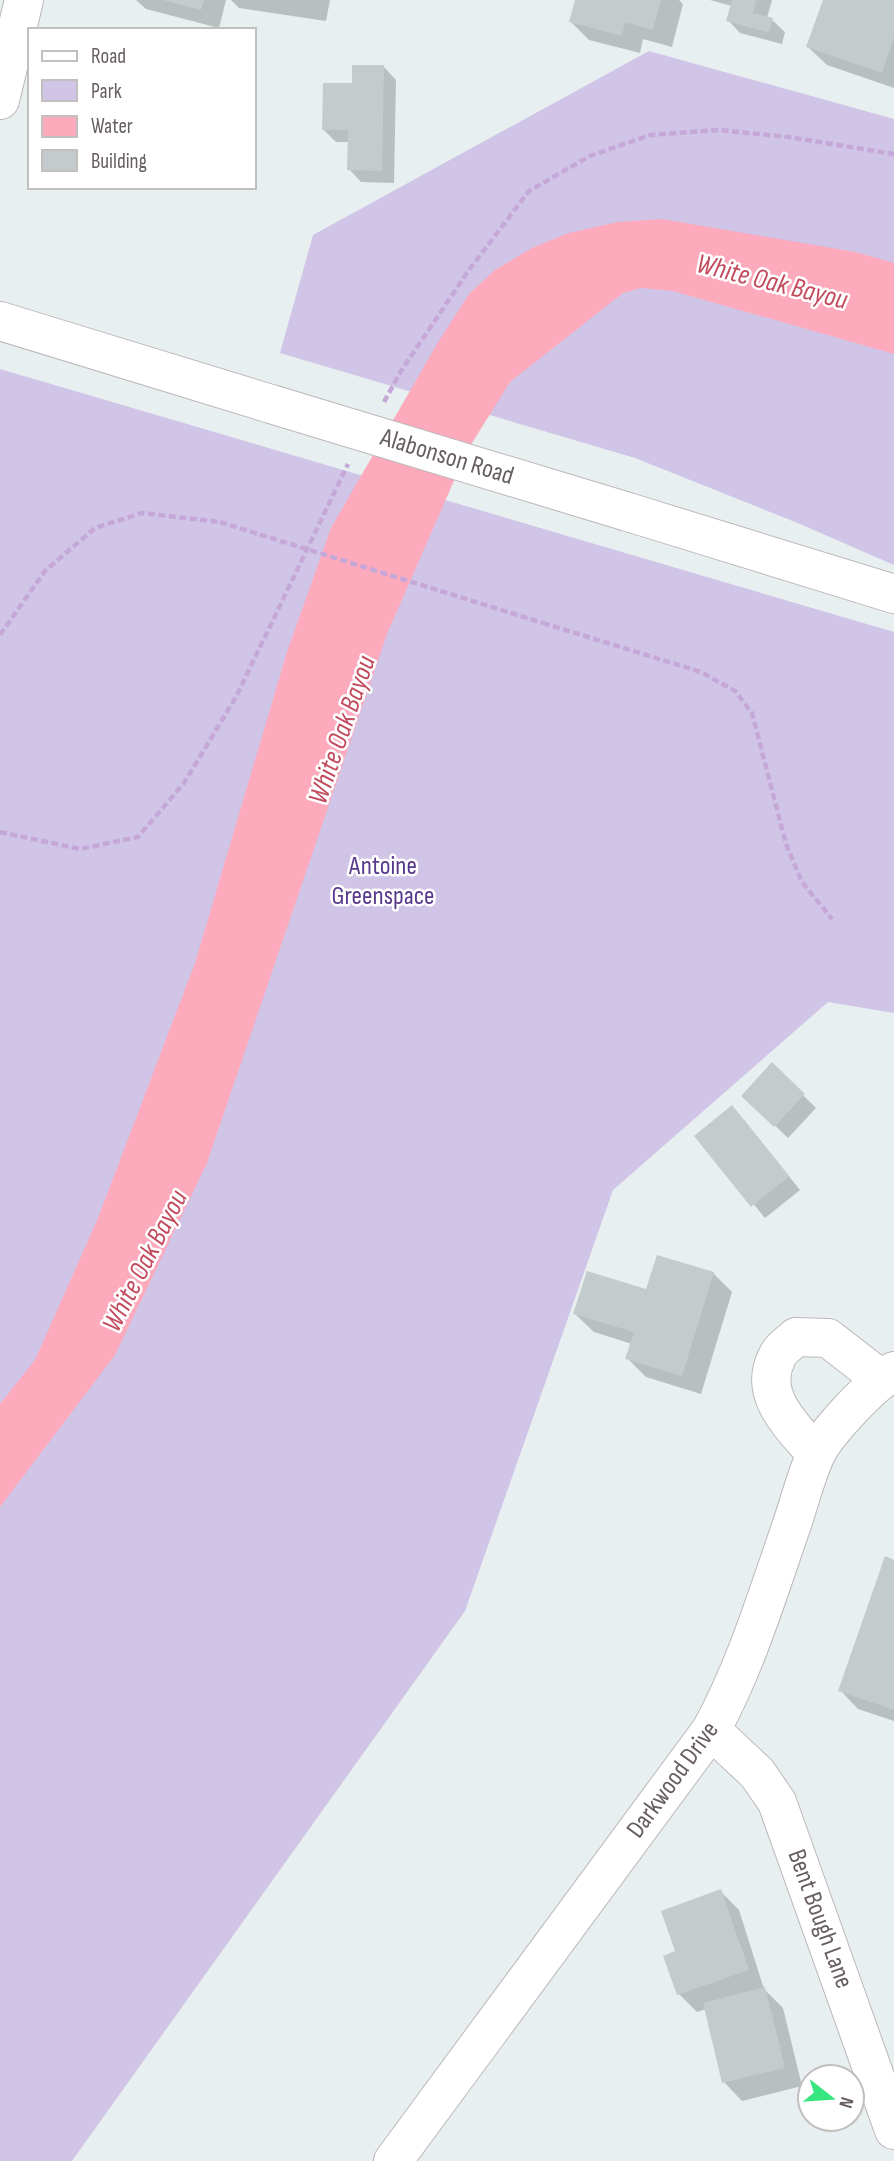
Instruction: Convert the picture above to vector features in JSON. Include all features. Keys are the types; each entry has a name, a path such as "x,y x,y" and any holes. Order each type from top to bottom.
{"street":[{"path":"0,100 22,45 24,0"},
{"name":"Alabonson Road","path":"0,321 894,594"},
{"path":"816,1454 778,1408 770,1377 777,1355 796,1337 828,1338 887,1375"},
{"name":"Darkwood Drive","path":"393,2161 711,1730 731,1694 748,1654 816,1454 846,1414 887,1375"},
{"name":"Bent Bough Lane","path":"711,1730 757,1773 776,1802 894,2130"}],"path":[{"path":"0,635 45,571 95,528 142,513 220,523 701,672 735,691 752,713 786,844 802,882 832,919"}],"green space":[{"path":"649,51 894,119 894,565 635,458 280,353 313,235"},
{"name":"Antoine Greenspace","path":"0,369 894,632 894,1013 828,1002 613,1190 465,1611 72,2161 0,2161"}],"water":[{"name":"White Oak Bayou","path":"662,219 855,252 894,263 894,354 673,291 641,288 623,293 510,382 467,451 387,634 207,1163 115,1355 0,1507 0,1404 35,1360 98,1218 195,963 287,652 331,528 437,344 469,294 495,270 532,248 569,233 618,222"}],"building":[{"path":"163,0 204,0 201,10"},
{"path":"575,0 661,0 653,30 625,22 622,36 569,22"},
{"path":"732,0 756,0 753,13 773,18 769,33 726,21"},
{"path":"823,0 894,0 894,37 882,73 806,47"},
{"path":"352,65 384,65 382,171 347,170 348,130 322,130 323,83 352,83"},
{"path":"772,1062 805,1094 774,1127 741,1096"},
{"path":"732,1105 789,1176 751,1207 694,1136"},
{"path":"657,1255 714,1272 682,1376 625,1359 634,1332 573,1314 587,1271 646,1289"},
{"path":"885,1556 894,1560 894,1710 838,1691"},
{"path":"721,1889 749,1970 677,1995 663,1956 675,1951 661,1911"},
{"path":"765,1987 785,2068 722,2083 703,2003"}]}
